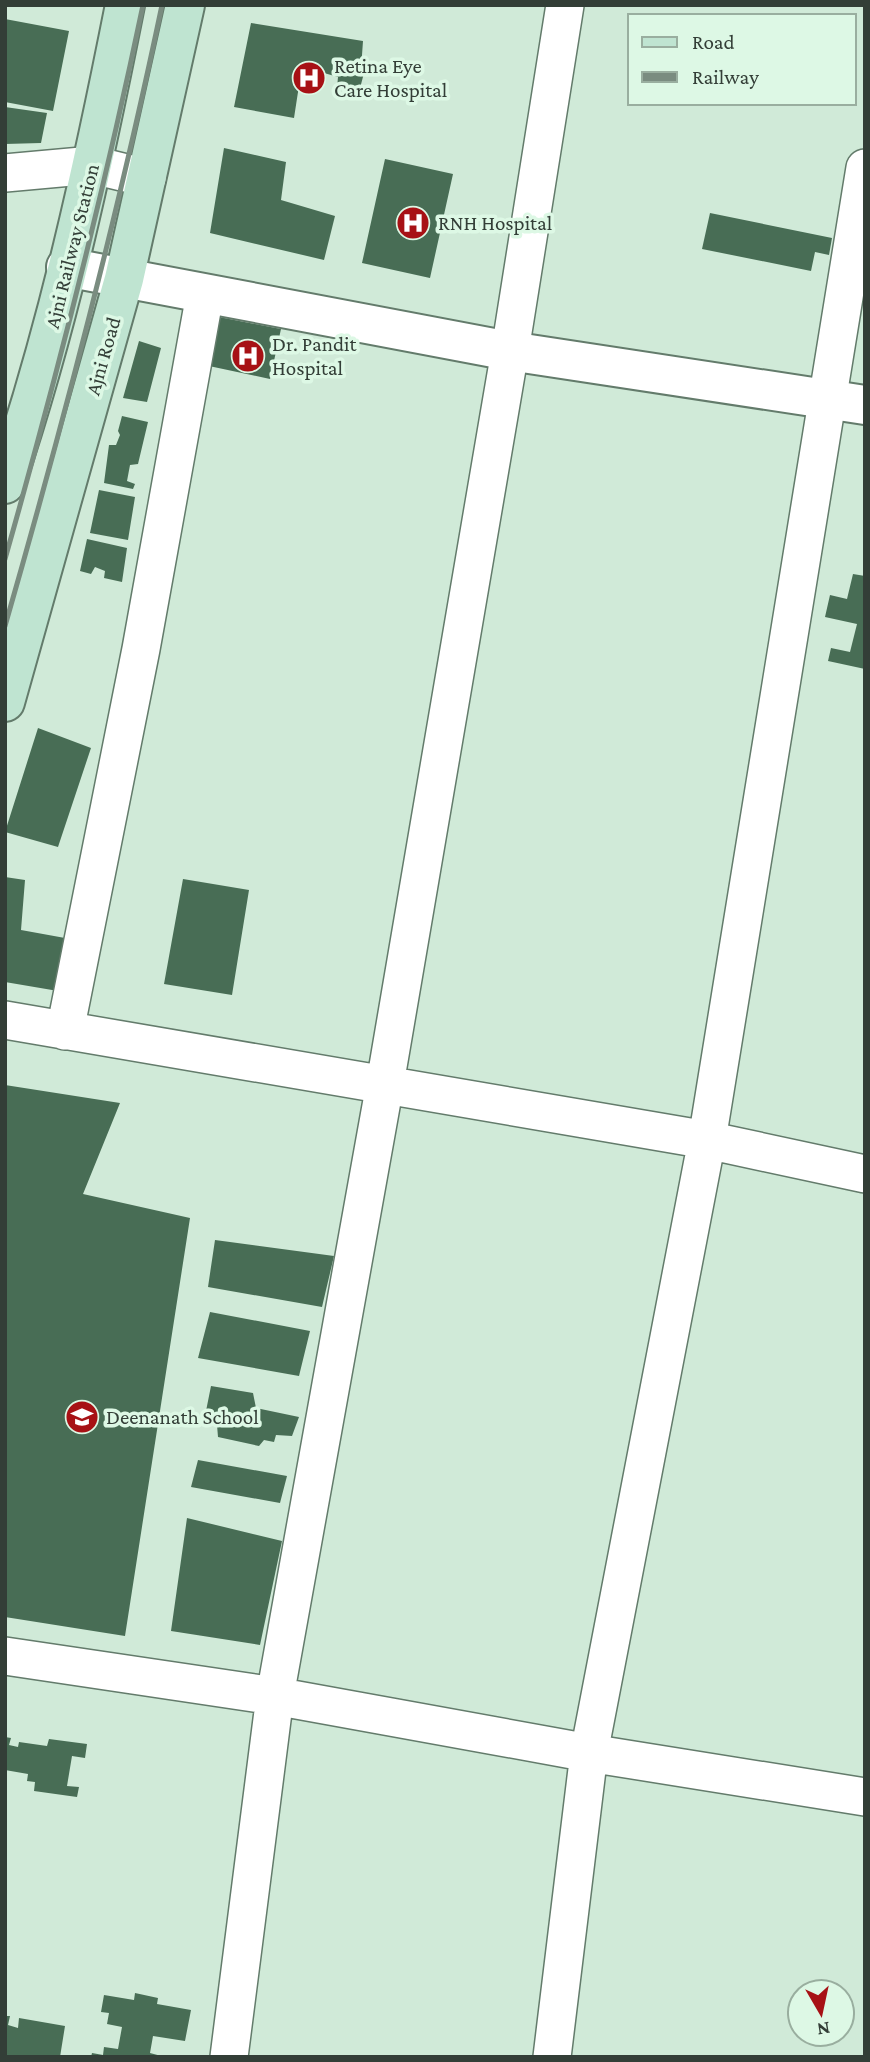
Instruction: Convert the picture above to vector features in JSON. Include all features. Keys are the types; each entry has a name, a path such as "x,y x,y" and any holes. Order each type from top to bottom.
{"main road":[{"name":"Ajni Railway Station","path":"5,484 35,396 93,165 125,5"},
{"name":"Ajni Road","path":"5,702 124,279 185,5"}],"street":[{"path":"229,2057 275,1696 385,1084 510,351 565,5"},
{"path":"5,173 93,165 147,178"},
{"path":"552,2057 589,1753 707,1140 865,168"},
{"path":"66,267 510,351 865,405"},
{"path":"65,1031 141,649 205,294"},
{"path":"5,1020 707,1140 865,1174"},
{"path":"5,1656 275,1696 589,1753 865,1797"}],"building":[{"path":"5,19 69,31 53,111 5,102"},
{"path":"251,23 363,41 361,69 364,73 359,92 337,88 338,77 324,73 322,81 300,79 294,118 234,107"},
{"path":"5,107 47,113 41,143 5,144"},
{"path":"224,148 286,162 281,200 335,216 324,260 210,233"},
{"path":"385,159 453,174 430,278 362,263"},
{"path":"710,213 832,238 829,255 815,252 811,271 702,249"},
{"path":"219,317 281,329 270,379 209,366"},
{"path":"139,341 161,348 147,402 123,398"},
{"path":"122,416 148,422 138,464 130,465 127,481 135,484 133,489 104,483 109,445 116,445"},
{"path":"99,490 135,497 128,540 90,533"},
{"path":"87,539 127,548 122,582 104,578 105,571 95,567 91,574 80,571"},
{"path":"853,574 865,576 865,669 828,661 831,648 850,652 857,624 825,617 830,595 847,599"},
{"path":"38,728 91,748 58,847 5,832"},
{"path":"5,877 25,880 21,930 65,938 58,991 5,982"},
{"path":"183,879 249,890 232,995 164,984"},
{"name":"Deenanath School","path":"5,1085 120,1103 83,1194 190,1218 125,1636 5,1617"},
{"path":"215,1240 334,1256 322,1307 208,1287"},
{"path":"210,1312 310,1331 299,1376 198,1358"},
{"path":"211,1386 253,1393 256,1408 299,1417 292,1436 276,1435 274,1442 264,1440 259,1446 218,1437 217,1425 204,1421"},
{"path":"198,1460 287,1476 280,1503 191,1487"},
{"path":"187,1518 282,1541 260,1645 171,1631"},
{"path":"5,1737 11,1738 9,1745 18,1747 19,1742 47,1746 49,1739 87,1744 85,1758 72,1756 67,1786 79,1787 77,1797 34,1791 35,1782 27,1781 28,1774 5,1770"},
{"path":"135,1993 158,1998 157,2004 191,2010 185,2041 153,2036 150,2053 165,2057 91,2057 92,2053 103,2055 104,2047 118,2049 122,2027 107,2024 109,2013 101,2012 104,1995 134,2000"},
{"path":"5,2016 10,2016 8,2025 18,2028 19,2018 65,2026 60,2057 5,2057"}],"railway":[{"path":"5,559 79,284 143,5"},
{"path":"5,626 89,317 162,5"}],"place":[{"name":"Retina Eye Care Hospital","path":"309,78"},
{"name":"RNH Hospital","path":"413,223"},
{"name":"Dr. Pandit Hospital","path":"248,356"},
{"name":"Deenanath School","path":"82,1417"}]}
